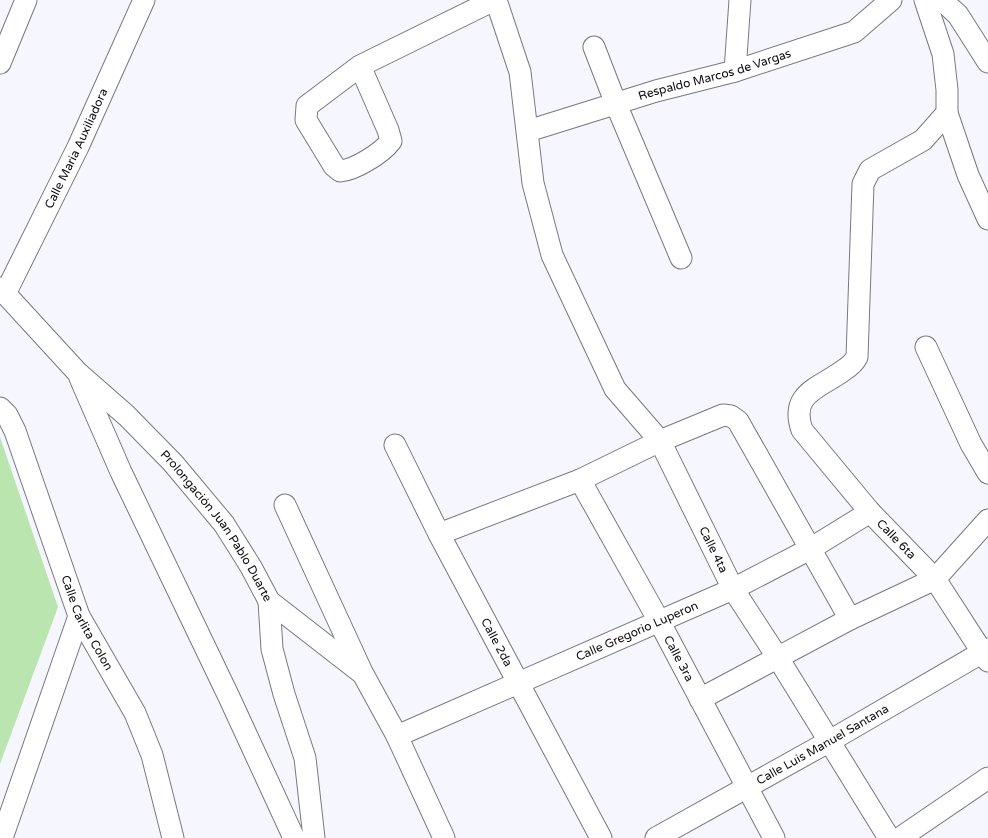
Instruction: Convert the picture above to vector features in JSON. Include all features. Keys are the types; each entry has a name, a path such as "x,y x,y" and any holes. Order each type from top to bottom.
{"street":[{"path":"0,63 26,0"},
{"name":"Calle Maria Auxiliadora","path":"3,291 78,147 144,0"},
{"path":"360,66 388,130 391,141 385,149 348,171 340,171 334,166 306,120 307,106 360,66 495,0"},
{"name":"Calle 4ta","path":"495,0 520,72 533,183 552,255 615,389 660,441 733,589 778,658 828,742 889,838"},
{"path":"735,70 740,0"},
{"name":"Respaldo Marcos de Vargas","path":"528,131 656,91 735,70 854,32 891,0"},
{"path":"925,0 943,54 947,90 946,113 968,175 988,220"},
{"path":"942,0 958,15 988,62"},
{"path":"594,47 616,104 681,258"},
{"name":"Calle 6ta","path":"946,113 923,140 870,170 863,184 857,357 855,362 806,395 799,406 799,422 802,430 870,512 935,579 986,654"},
{"name":"Prolongación Juan Pablo Duarte","path":"3,291 78,373 127,416 173,463 224,524 251,567 269,600 363,674 397,736 444,838"},
{"path":"926,347 971,444 988,473"},
{"path":"78,373 120,472 229,697 294,838"},
{"name":"Calle Carlita Colon","path":"0,408 7,415 15,430 79,616 135,713 152,755 173,838"},
{"path":"439,534 580,480 660,441 724,415 731,416 738,421 850,619"},
{"name":"Calle 2da","path":"395,445 439,534 601,838"},
{"name":"Calle 3ra","path":"580,480 659,621 746,788 774,838"},
{"path":"285,505 363,674"},
{"name":"Calle Gregorio Luperon","path":"397,736 733,589 810,549 870,512"},
{"path":"700,699 850,619 935,579 988,520"},
{"path":"269,600 272,649 284,694 305,758 314,838"},
{"path":"2,838 79,616"},
{"name":"Calle Luis Manuel Santana","path":"656,838 986,654"},
{"path":"900,838 988,778"}],"green space":[{"path":"0,437 58,607 0,764"}]}
